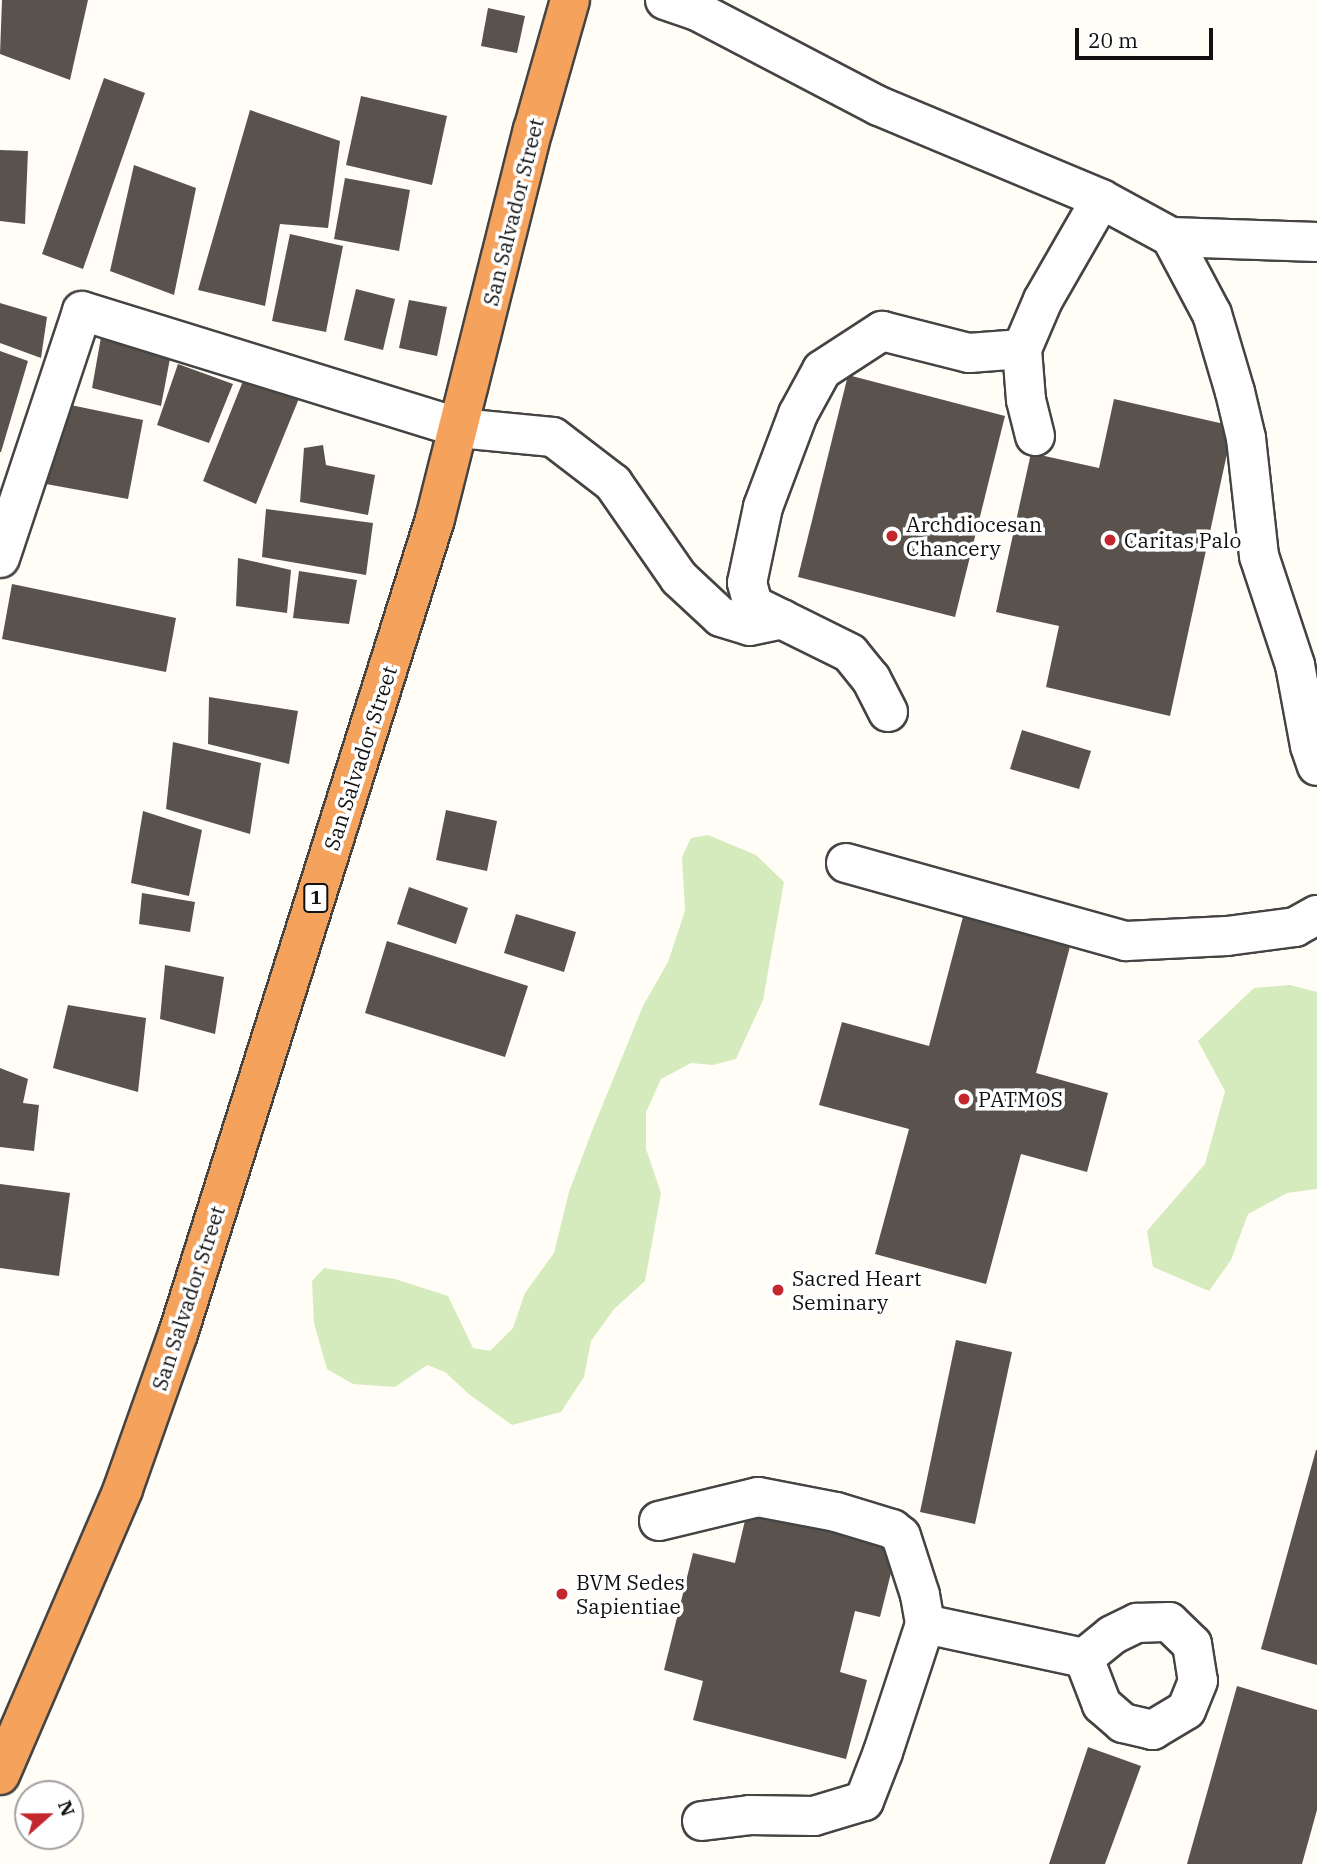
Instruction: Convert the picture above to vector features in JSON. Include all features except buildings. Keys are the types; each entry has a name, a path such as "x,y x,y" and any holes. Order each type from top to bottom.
{"highway":[{"name":"San Salvador Street","path":"0,1775 123,1489 178,1334 435,519 533,130 570,0"}],"street":[{"path":"665,0 697,11 879,106 1101,199 1171,237 1317,242"},
{"path":"1035,436 1024,386 1023,349 1043,300 1101,199"},
{"path":"1171,237 1212,314 1235,392 1246,438 1259,556 1295,664 1310,746 1317,766"},
{"path":"0,558 82,311 458,428 554,437 614,483 679,578 720,617 750,626 782,619"},
{"path":"888,712 871,679 850,653 753,605 747,583 763,507 798,414 822,370 882,331 969,354 1023,349"},
{"path":"846,863 1126,942 1227,936 1281,929 1295,927 1317,915"},
{"path":"659,1521 758,1497 836,1512 892,1529 901,1536 920,1595 925,1624 864,1801 814,1816 750,1815 702,1821"},
{"path":"925,1624 1084,1658"}],"green space":[{"path":"708,835 756,855 784,882 763,1000 736,1059 713,1065 691,1063 661,1079 646,1112 646,1149 661,1193 645,1281 614,1309 591,1341 584,1377 561,1412 512,1425 470,1395 445,1372 427,1365 395,1387 353,1384 327,1369 314,1323 312,1281 324,1268 395,1279 448,1296 473,1348 490,1351 513,1328 525,1293 554,1253 569,1192 592,1131 643,1006 668,962 685,911 682,857 691,838"},
{"path":"1290,985 1317,992 1317,1189 1287,1193 1248,1214 1231,1260 1209,1291 1153,1267 1147,1231 1205,1164 1225,1091 1198,1041 1254,988"}],"place":[{"name":"Archdiocesan Chancery","path":"892,536"},
{"name":"Caritas Palo","path":"1110,540"},
{"name":"PATMOS","path":"964,1099"},
{"name":"Sacred Heart Seminary","path":"778,1290"},
{"name":"BVM Sedes Sapientiae","path":"562,1594"}]}
